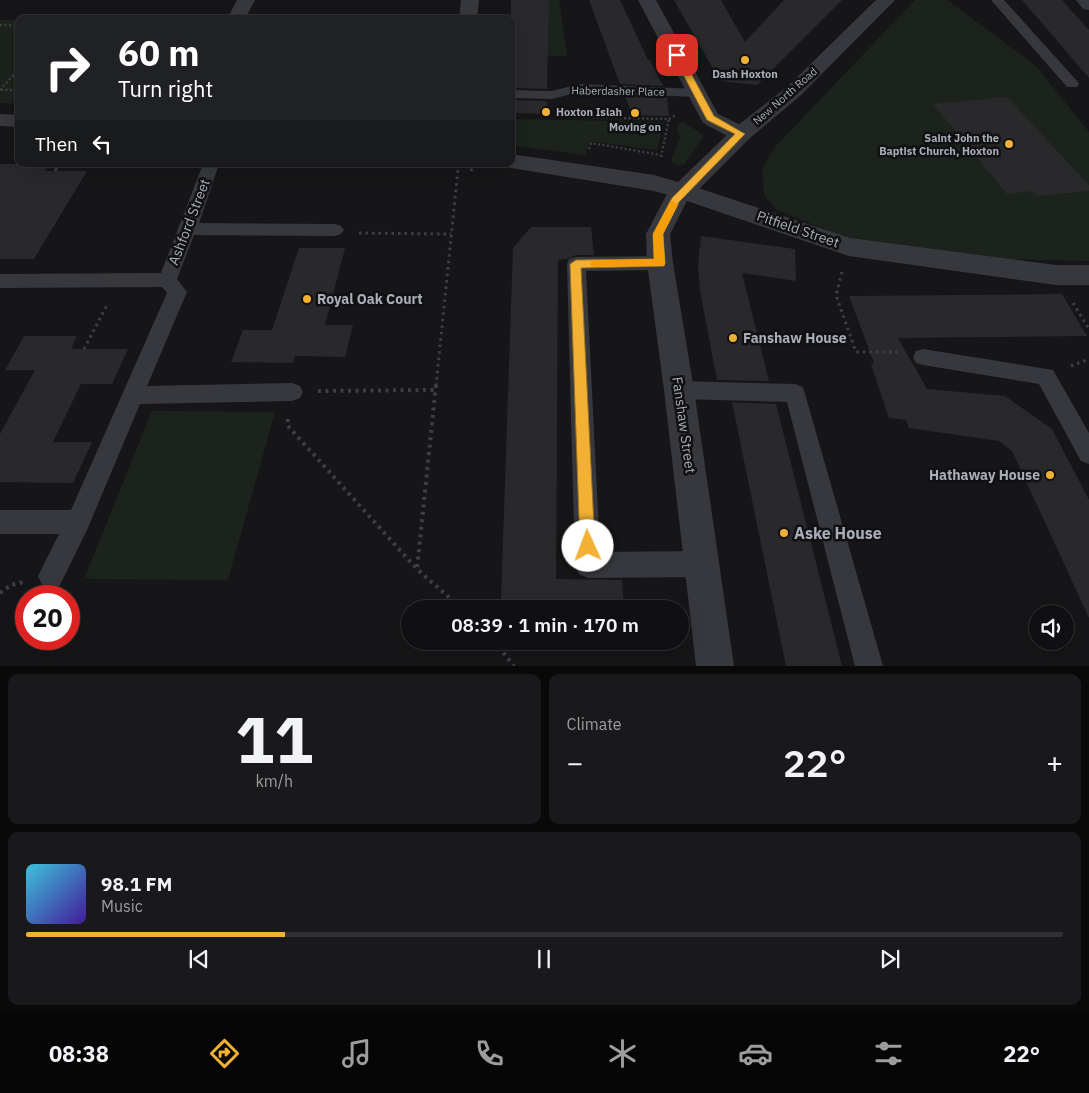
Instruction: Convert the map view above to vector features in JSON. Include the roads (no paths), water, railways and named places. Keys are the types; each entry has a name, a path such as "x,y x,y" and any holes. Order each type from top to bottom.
{"street":[{"path":"238,15 246,0"},
{"path":"468,15 470,0"},
{"path":"647,0 710,118 741,134"},
{"name":"New North Road","path":"683,191 741,134 794,91 886,0"},
{"path":"1084,0 1089,5"},
{"path":"0,120 15,120"},
{"name":"Pitfield Street","path":"515,162 654,183 849,247 1056,275 1089,275"},
{"name":"Fanshaw Street","path":"683,191 675,200 658,234 660,263 679,390 715,666"}],"lane":[{"path":"997,0 1072,84"},
{"name":"Haberdasher Place","path":"515,94 552,95 579,88 696,93"},
{"name":"Ashford Street","path":"168,280 210,167"},
{"path":"188,229 335,230"},
{"path":"660,263 576,264 588,565 702,564"},
{"path":"0,281 168,280 177,292 78,522 51,576"},
{"path":"922,357 1046,376 1089,454"},
{"path":"679,390 795,393 869,666"},
{"path":"133,395 292,392"},
{"path":"0,522 78,522"}],"place":[{"name":"Dash Hoxton","path":"745,60"},
{"name":"Hoxton Islah","path":"546,112"},
{"name":"Moving on","path":"635,113"},
{"name":"Saint John the Baptist Church, Hoxton","path":"1009,144"},
{"name":"Royal Oak Court","path":"307,299"},
{"name":"Fanshaw House","path":"733,338"},
{"name":"Hathaway House","path":"1050,475"},
{"name":"Aske House","path":"784,533"}]}
